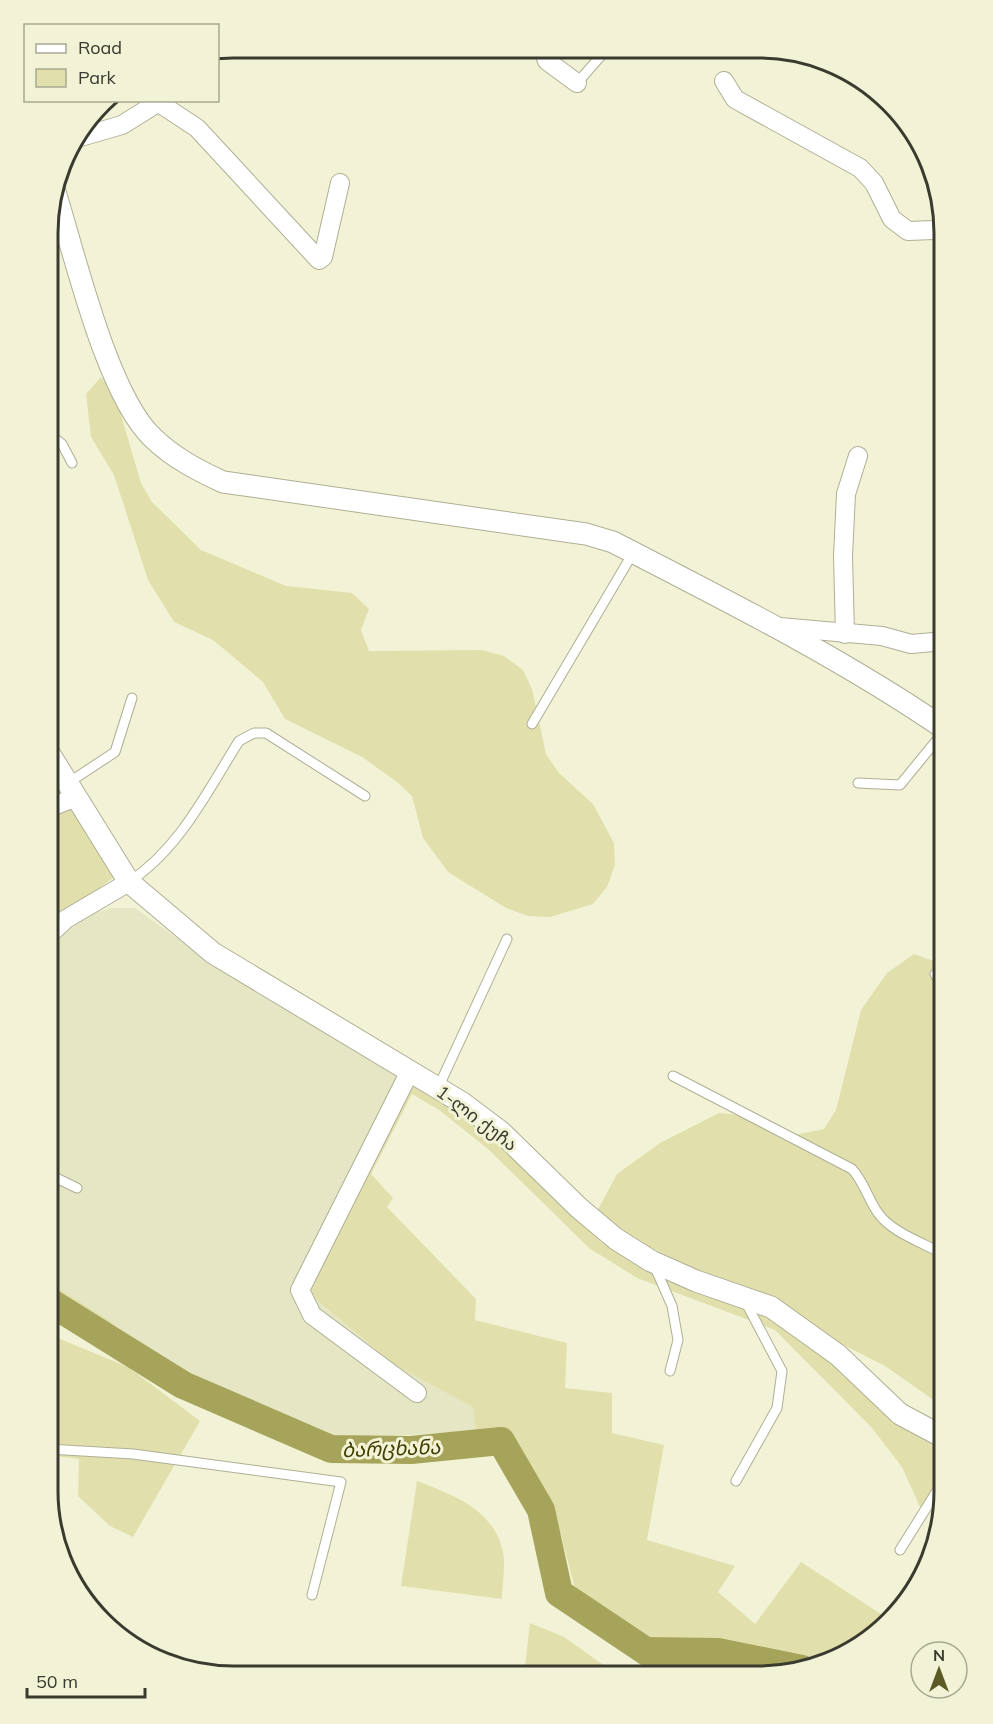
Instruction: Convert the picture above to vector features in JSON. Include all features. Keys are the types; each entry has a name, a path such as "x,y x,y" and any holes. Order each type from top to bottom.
{"street":[{"path":"547,58 577,83"},
{"path":"724,81 735,99 860,168 878,189 892,219 908,231 934,230"},
{"path":"89,134 122,125 160,102 197,128 319,260 323,257 340,183"},
{"path":"60,209 101,338 126,401 152,437 190,467 223,482 586,534 613,542 776,626 934,722"},
{"path":"845,634 843,556 846,494 858,456"},
{"path":"776,626 882,636 911,644 934,642"},
{"name":"1-ლი ქუჩა","path":"58,767 129,882 213,953 462,1101 501,1132 579,1208 616,1239 651,1261 696,1281 771,1307 838,1354 900,1414 934,1432"},
{"path":"58,801 72,790"},
{"path":"58,927 66,919 129,882"},
{"path":"410,1071 300,1290 312,1315 417,1394"}],"lane":[{"path":"577,83 599,58"},
{"path":"58,441 63,444 72,463"},
{"path":"532,724 633,553"},
{"path":"72,790 115,752 132,698"},
{"path":"129,882 156,861 183,831 239,741 254,733 266,733 365,796"},
{"path":"858,783 900,785 934,743"},
{"path":"438,1088 507,939"},
{"path":"673,1076 852,1169 862,1180 879,1214 890,1226 934,1249"},
{"path":"58,1179 77,1188"},
{"path":"651,1261 672,1306 678,1340 670,1371"},
{"path":"736,1481 777,1408 782,1371 742,1296"},
{"path":"58,1450 133,1454 340,1482 312,1595"},
{"path":"900,1550 934,1496"}],"shaded area":[{"path":"112,908 135,908 199,954 401,1072 295,1282 396,1366 474,1407 476,1431 334,1439 188,1372 58,1289 58,941 86,915"}],"green space":[{"path":"101,377 115,395 141,483 152,502 201,550 286,586 352,593 369,609 361,630 369,651 482,650 504,656 523,670 532,689 546,754 559,773 593,804 614,843 615,865 607,887 593,904 550,917 528,916 506,908 448,872 423,838 412,796 397,782 362,757 285,719 263,682 213,640 174,622 148,580 114,475 91,437 86,394"},
{"path":"58,785 114,877 58,918"},
{"path":"914,954 934,961 934,1400 885,1366 650,1247 596,1213 617,1174 660,1143 719,1113 740,1115 790,1136 824,1129 836,1110 861,1010 887,973"},
{"path":"414,1081 501,1140 601,1242 642,1266 769,1315 934,1439 933,1511 920,1507 902,1467 872,1428 775,1330 637,1278 589,1248 488,1149 439,1110 412,1094 371,1174 393,1198 387,1207 476,1299 475,1320 567,1343 565,1388 612,1393 612,1433 664,1445 647,1540 735,1566 718,1592 755,1624 801,1562 882,1615 847,1642 808,1658 714,1644 648,1643 599,1612 574,1585 560,1531 515,1443 502,1431 476,1431 473,1407 396,1366 307,1292"},
{"path":"58,1288 119,1327 58,1298"},
{"path":"58,1338 128,1367 200,1421 133,1537 110,1526 78,1496 79,1459 58,1456"},
{"path":"417,1481 458,1498 481,1514 491,1525 498,1537 504,1557 502,1599 401,1586"},
{"path":"530,1623 564,1637 605,1666 525,1666"}],"waterway":[{"name":"ბარცხანა","path":"58,1307 183,1385 331,1449 411,1450 501,1441 541,1510 559,1593 668,1666"},
{"name":"ბარცხანა","path":"646,1651 718,1652 778,1664"}]}
